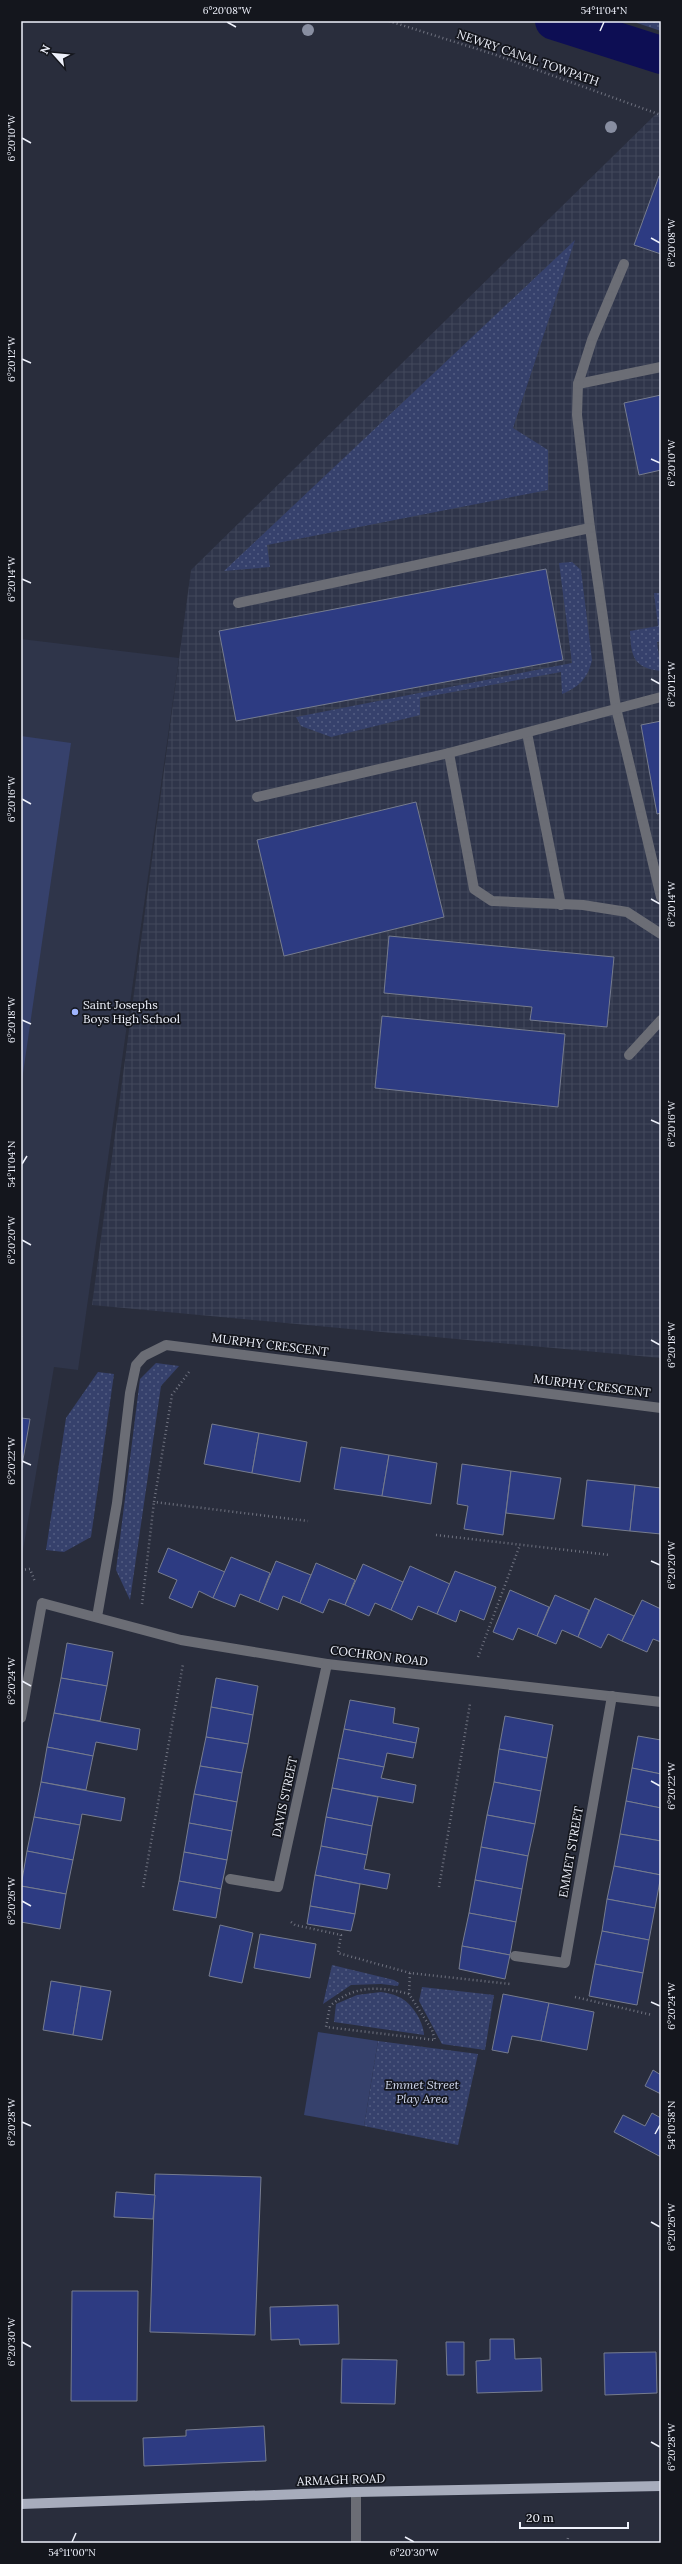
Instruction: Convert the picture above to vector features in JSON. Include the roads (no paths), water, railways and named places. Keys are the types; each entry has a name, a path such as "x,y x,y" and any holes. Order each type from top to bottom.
{"main road":[{"name":"ARMAGH ROAD","path":"21,2504 356,2492 661,2486"}],"street":[{"path":"624,264 592,340 578,384 577,415 590,528 616,708 661,897"},
{"path":"578,384 661,367"},
{"path":"238,603 590,528"},
{"path":"257,797 449,753 616,708 661,698"},
{"path":"527,733 561,905"},
{"path":"449,753 474,890 492,902 561,905 627,912 661,934"},
{"path":"629,1055 661,1020"},
{"name":"MURPHY CRESCENT","path":"97,1617 117,1503 130,1393 136,1365 144,1356 166,1345 661,1408"},
{"name":"COCHRON ROAD","path":"21,1718 42,1603 181,1640 327,1664 661,1702"},
{"name":"DAVIS STREET","path":"230,1879 278,1887 327,1664"},
{"name":"EMMET STREET","path":"515,1956 565,1963 612,1696"},
{"path":"356,2492 356,2543"}],"waterway":[{"path":"554,21 661,55"}],"place":[{"name":"Saint Josephs Boys High School","path":"75,1012"}],"park label":[{"name":"Emmet Street Play Area","path":"422,2092"}]}
